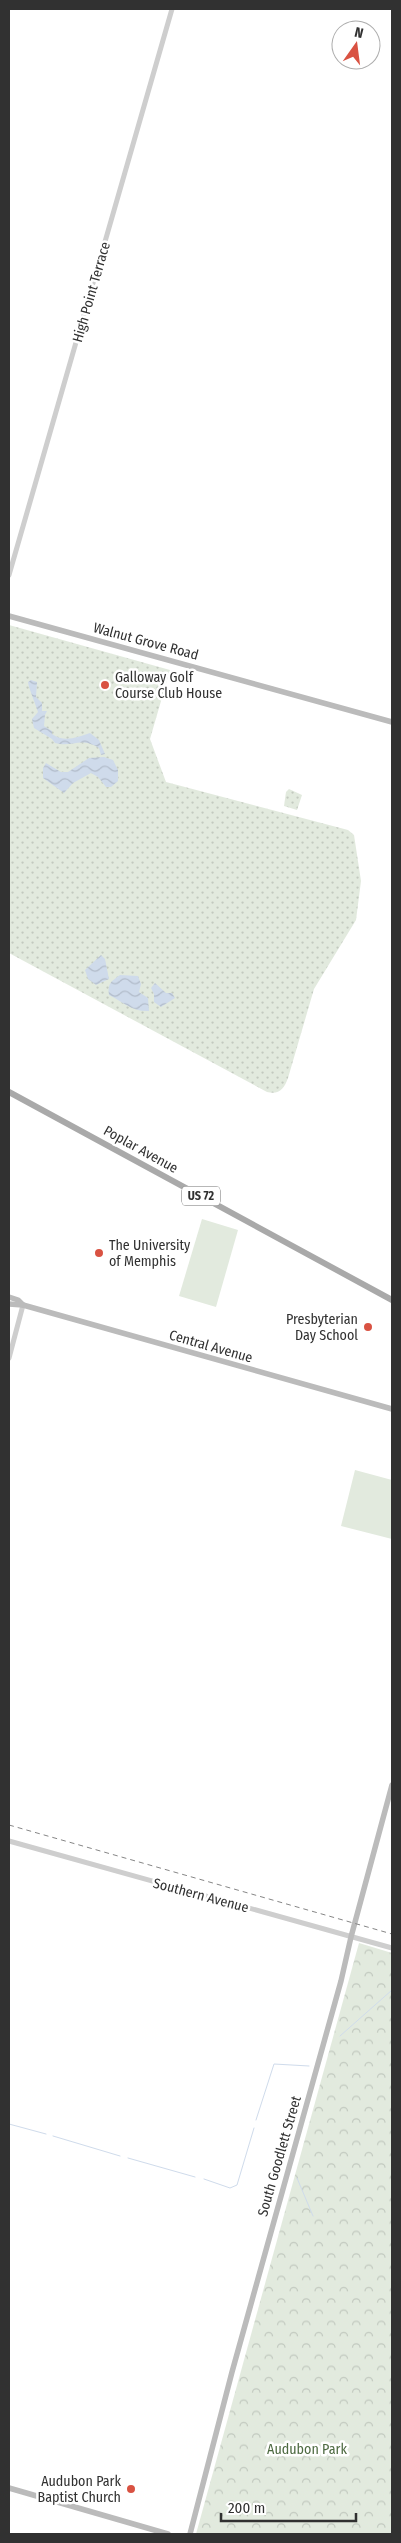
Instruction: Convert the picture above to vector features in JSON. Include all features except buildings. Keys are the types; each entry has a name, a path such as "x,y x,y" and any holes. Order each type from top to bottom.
{"main road":[{"name":"Walnut Grove Road","path":"9,616 392,722"},
{"name":"Poplar Avenue","path":"9,1092 392,1300"},
{"name":"Central Avenue","path":"9,1298 18,1300 23,1305"},
{"name":"Central Avenue","path":"9,1304 23,1305 392,1410"},
{"name":"South Goodlett Street","path":"190,2534 232,2372 341,1981 392,1785"},
{"path":"9,2488 168,2534"}],"street":[{"name":"High Point Terrace","path":"9,575 172,9"},
{"path":"9,1358 23,1305"},
{"name":"Southern Avenue","path":"9,1841 392,1948"}],"green space":[{"path":"9,625 170,670 150,739 166,782 348,830 354,835 361,881 356,920 314,989 288,1078 283,1088 278,1092 267,1092 9,953"},
{"path":"289,789 302,795 297,810 284,806 286,792"},
{"path":"202,1219 238,1230 216,1307 179,1296"},
{"path":"355,1470 392,1480 392,1539 341,1526"},
{"name":"Audubon Park","path":"359,1943 392,1953 392,2534 196,2534"}],"water":[{"path":"31,680 37,682 36,697 42,703 42,711 47,711 44,726 52,731 52,734 66,739 90,733 99,740 105,754 101,755 99,748 87,743 55,743 52,739 34,728 32,719 38,712 29,687 28,682"},
{"path":"104,757 113,760 118,770 118,781 111,787 106,787 98,777 91,773 73,783 64,793 43,778 43,768 46,763 61,772 68,772 89,758"},
{"path":"101,955 105,959 109,979 96,985 88,979 85,970"},
{"path":"120,975 138,976 141,984 139,992 148,998 149,1011 133,1008 109,995 109,985"},
{"path":"155,983 166,993 172,993 175,998 161,1007 154,1002 154,994 151,988"}],"waterway":[{"path":"340,2036 392,1990"},
{"path":"256,2120 274,2064 309,2066"},
{"path":"9,2124 46,2134"},
{"path":"204,2179 230,2188 237,2185 254,2128"},
{"path":"53,2136 120,2156"},
{"path":"128,2158 195,2177"},
{"path":"297,2178 313,2216"},
{"path":"387,2534 392,2533"}],"railway":[{"path":"9,1825 392,1934"}],"place":[{"name":"Galloway Golf Course Club House","path":"105,685"},
{"name":"The University of Memphis","path":"99,1253"},
{"name":"Presbyterian Day School","path":"368,1327"},
{"name":"Audubon Park Baptist Church","path":"131,2489"}]}
